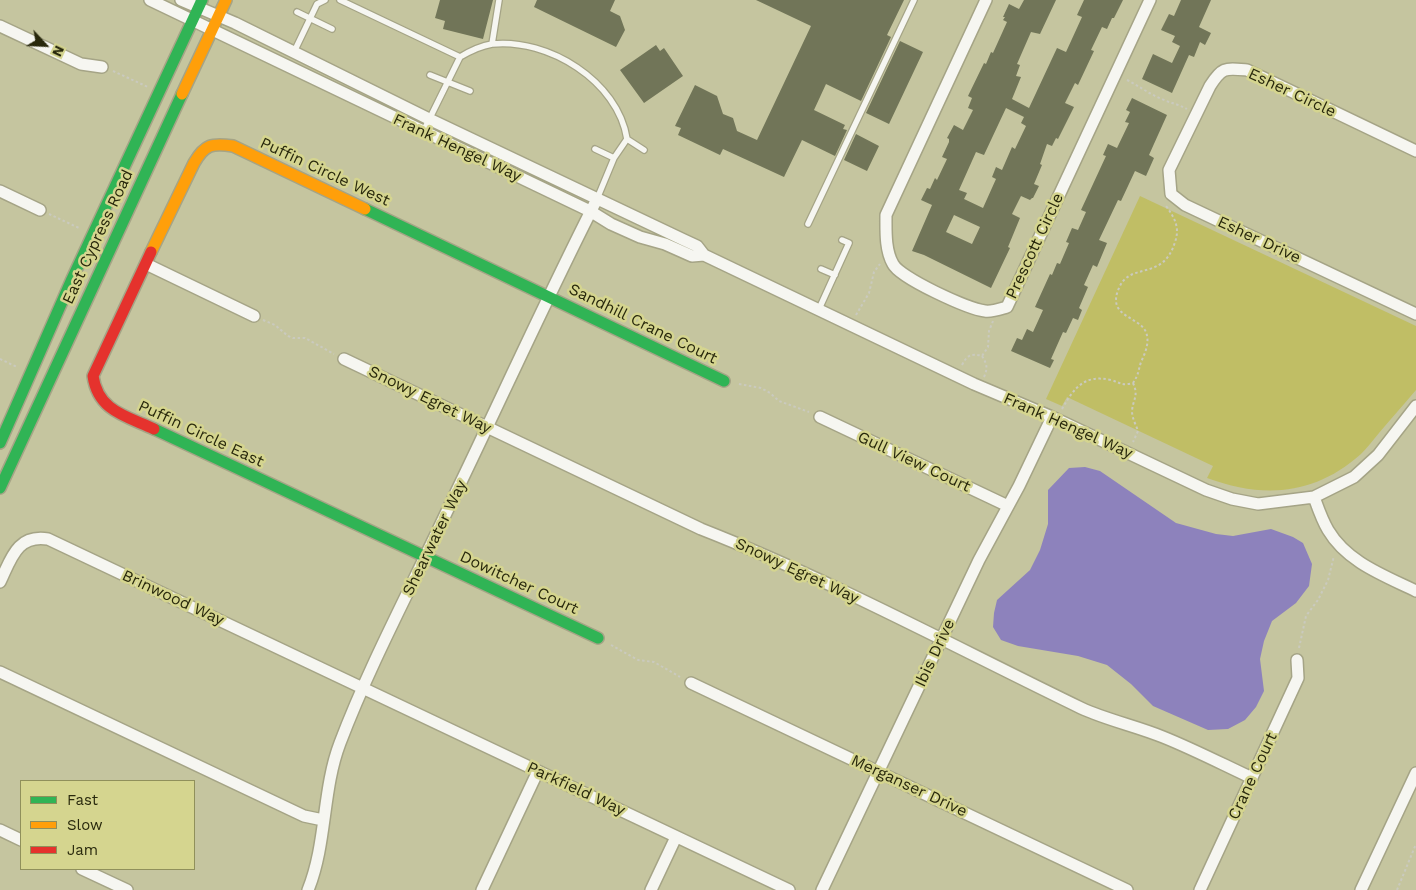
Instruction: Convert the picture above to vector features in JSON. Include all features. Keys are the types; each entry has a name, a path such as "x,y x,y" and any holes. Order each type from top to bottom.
{"street":[{"name":"Frank Hengel Way","path":"150,0 590,211 611,224 692,256 704,255"},
{"name":"Frank Hengel Way","path":"181,0 200,4 218,16 429,119 697,246 704,255 957,376 1052,417 1206,490 1232,499 1258,504 1314,497 1354,477 1378,455 1416,406"},
{"name":"East Cypress Road","path":"0,488 226,0"},
{"name":"Prescott Circle","path":"986,0 886,215 886,241 893,265 912,280 970,307 986,312 1007,307 1150,0"},
{"name":"East Cypress Road","path":"0,443 92,234 200,4"},
{"path":"0,26 81,64 102,67"},
{"name":"Esher Circle","path":"1171,194 1170,170 1191,124 1217,75 1227,68 1247,70 1416,151"},
{"name":"Puffin Circle West","path":"146,264 199,154 207,145 215,143 232,146 548,296"},
{"path":"0,191 40,210"},
{"name":"Esher Drive","path":"1171,194 1185,205 1416,314"},
{"name":"Shearwater Way","path":"308,890 315,872 323,820 339,745 363,688 548,296 597,198"},
{"path":"146,264 254,316"},
{"name":"Puffin Circle East","path":"146,264 93,376 95,392 103,404 426,557"},
{"name":"Sandhill Crane Court","path":"548,296 724,380"},
{"name":"Snowy Egret Way","path":"344,359 701,529 752,549 942,638 1082,708 1116,722 1162,736 1252,778"},
{"name":"Gull View Court","path":"820,417 1008,506"},
{"name":"Ibis Drive","path":"822,890 979,560 1019,486 1052,417"},
{"path":"1314,497 1327,529 1339,545 1368,568 1416,591"},
{"name":"Brinwood Way","path":"0,582 13,554 19,546 28,540 38,537 48,539 363,688"},
{"name":"Dowitcher Court","path":"426,557 598,638"},
{"name":"Crane Court","path":"1200,890 1298,678 1297,660"},
{"path":"0,672 304,816 323,820"},
{"name":"Merganser Drive","path":"691,683 1127,890"},
{"name":"Parkfield Way","path":"363,688 789,890"},
{"path":"482,890 538,771"},
{"path":"1361,890 1416,773"},
{"path":"0,830 20,840"},
{"path":"651,890 676,837"},
{"path":"84,870 127,890"}],"lane":[{"path":"294,52 317,4 325,0"},
{"path":"340,0 460,56"},
{"path":"492,44 499,0"},
{"path":"808,224 914,0"},
{"path":"297,12 332,29"},
{"path":"423,132 460,56 492,44 515,45 540,50 562,58 600,86 610,98 625,127 627,138 614,158 597,198"},
{"path":"430,75 470,91"},
{"path":"627,138 644,150"},
{"path":"595,149 614,158"},
{"path":"819,309 849,243 842,240"},
{"path":"821,269 835,275"}],"path":[{"path":"102,67 159,92"},
{"path":"1115,74 1164,100 1174,102 1196,114"},
{"path":"1052,417 1062,409 1069,396 1081,383 1095,378 1111,380 1125,385 1133,383 1139,374 1148,346 1146,332 1140,325 1123,314 1118,306 1116,297 1124,279 1131,274 1158,266 1168,259 1176,239 1177,227 1174,218 1164,203 1171,194"},
{"path":"40,210 92,234"},
{"path":"851,325 872,287 874,272 881,263 891,257"},
{"path":"982,356 988,347 989,331 993,325 993,310"},
{"path":"254,316 275,325 288,336 305,338 344,359"},
{"path":"957,376 965,358 971,355 982,356"},
{"path":"980,386 987,368 982,356"},
{"path":"0,359 30,374"},
{"path":"724,380 761,388 779,401 820,417"},
{"path":"1128,453 1138,431 1132,409 1136,399 1136,390 1133,383"},
{"path":"1297,660 1306,616 1318,600 1328,580 1339,545"},
{"path":"598,638 638,660 654,662 691,683"},
{"path":"1397,890 1416,844"}],"shaded area":[{"path":"1140,196 1416,326 1416,390 1361,454 1344,468 1326,478 1288,489 1249,489 1228,485 1207,478 1213,466 1067,397 1062,406 1046,399"},
{"path":"1085,467 1100,471 1176,523 1216,534 1233,536 1271,529 1303,543 1312,564 1309,586 1296,603 1272,621 1264,641 1260,659 1264,691 1256,707 1245,720 1228,729 1208,730 1153,706 1131,684 1107,665 1078,656 1018,646 1001,640 993,627 997,600 1030,570 1040,550 1048,524 1048,490 1069,468"}],"building":[{"path":"440,0 493,0 483,39 443,29 445,21 435,18"},
{"path":"537,0 615,0 610,11 620,16 625,30 616,47 534,7"},
{"path":"756,0 904,0 887,35 891,37 861,101 826,84 814,110 845,125 843,129 847,130 835,156 802,140 784,177 723,149 720,155 678,135 681,128 675,126 695,85 717,96 723,114 733,118 737,131 757,140 811,26"},
{"path":"1024,0 1056,0 1040,34 1031,32 1017,64 1020,65 1016,76 1021,77 1012,99 1029,108 1057,48 1066,52 1082,17 1077,15 1084,0 1123,0 1107,29 1102,27 1091,50 1094,51 1078,85 1075,83 1065,103 1074,107 1058,139 1056,138 1052,146 1047,144 1040,164 1042,165 1034,184 1039,186 1033,198 1030,200 1021,196 1012,214 1020,218 1008,247 1010,248 991,288 912,251 932,205 921,200 927,188 930,189 935,178 937,180 947,159 942,157 949,142 947,138 954,125 963,130 973,110 968,108 972,98 968,96 984,63 986,64 991,52 993,53 1007,22 1003,20 1005,17 1003,17 1009,4 1019,9","holes":["1006,108 1024,117 1021,123 1026,126 1015,149 1012,147 1002,170 996,167 992,177 996,179 983,208 964,199 967,193 959,190 976,152 984,155","954,215 980,227 972,244 946,232"]},
{"path":"1181,0 1211,0 1199,27 1211,33 1205,45 1200,42 1194,57 1189,55 1172,93 1142,79 1153,54 1172,63 1180,46 1172,42 1175,36 1161,30 1169,14 1174,16"},
{"path":"900,41 923,52 889,124 866,113"},
{"path":"656,45 660,51 664,48 683,76 644,103 620,70"},
{"path":"1132,98 1167,115 1149,155 1154,158 1146,176 1135,171 1121,201 1118,200 1099,240 1107,243 1097,267 1093,265 1084,285 1088,287 1079,308 1082,310 1078,320 1073,318 1066,333 1063,332 1051,359 1054,360 1050,368 1011,351 1017,338 1022,340 1027,329 1033,332 1043,310 1035,307 1050,274 1052,275 1057,263 1060,264 1069,243 1066,242 1072,228 1078,230 1086,212 1081,210 1106,156 1103,155 1108,144 1117,148 1129,123 1125,122 1130,112 1126,110"},
{"path":"856,134 879,146 867,171 844,160"}],"traffic: fast":[{"path":"0,443 72,279 202,0"},
{"path":"0,488 182,94"},
{"path":"365,209 724,381"},
{"path":"154,429 598,638"}],"traffic: slow":[{"path":"182,94 226,0"},
{"path":"151,252 194,163 206,148 214,145 233,146 365,209"}],"traffic: jam":[{"path":"151,252 93,376 96,388 107,405 124,416 154,429"}]}
